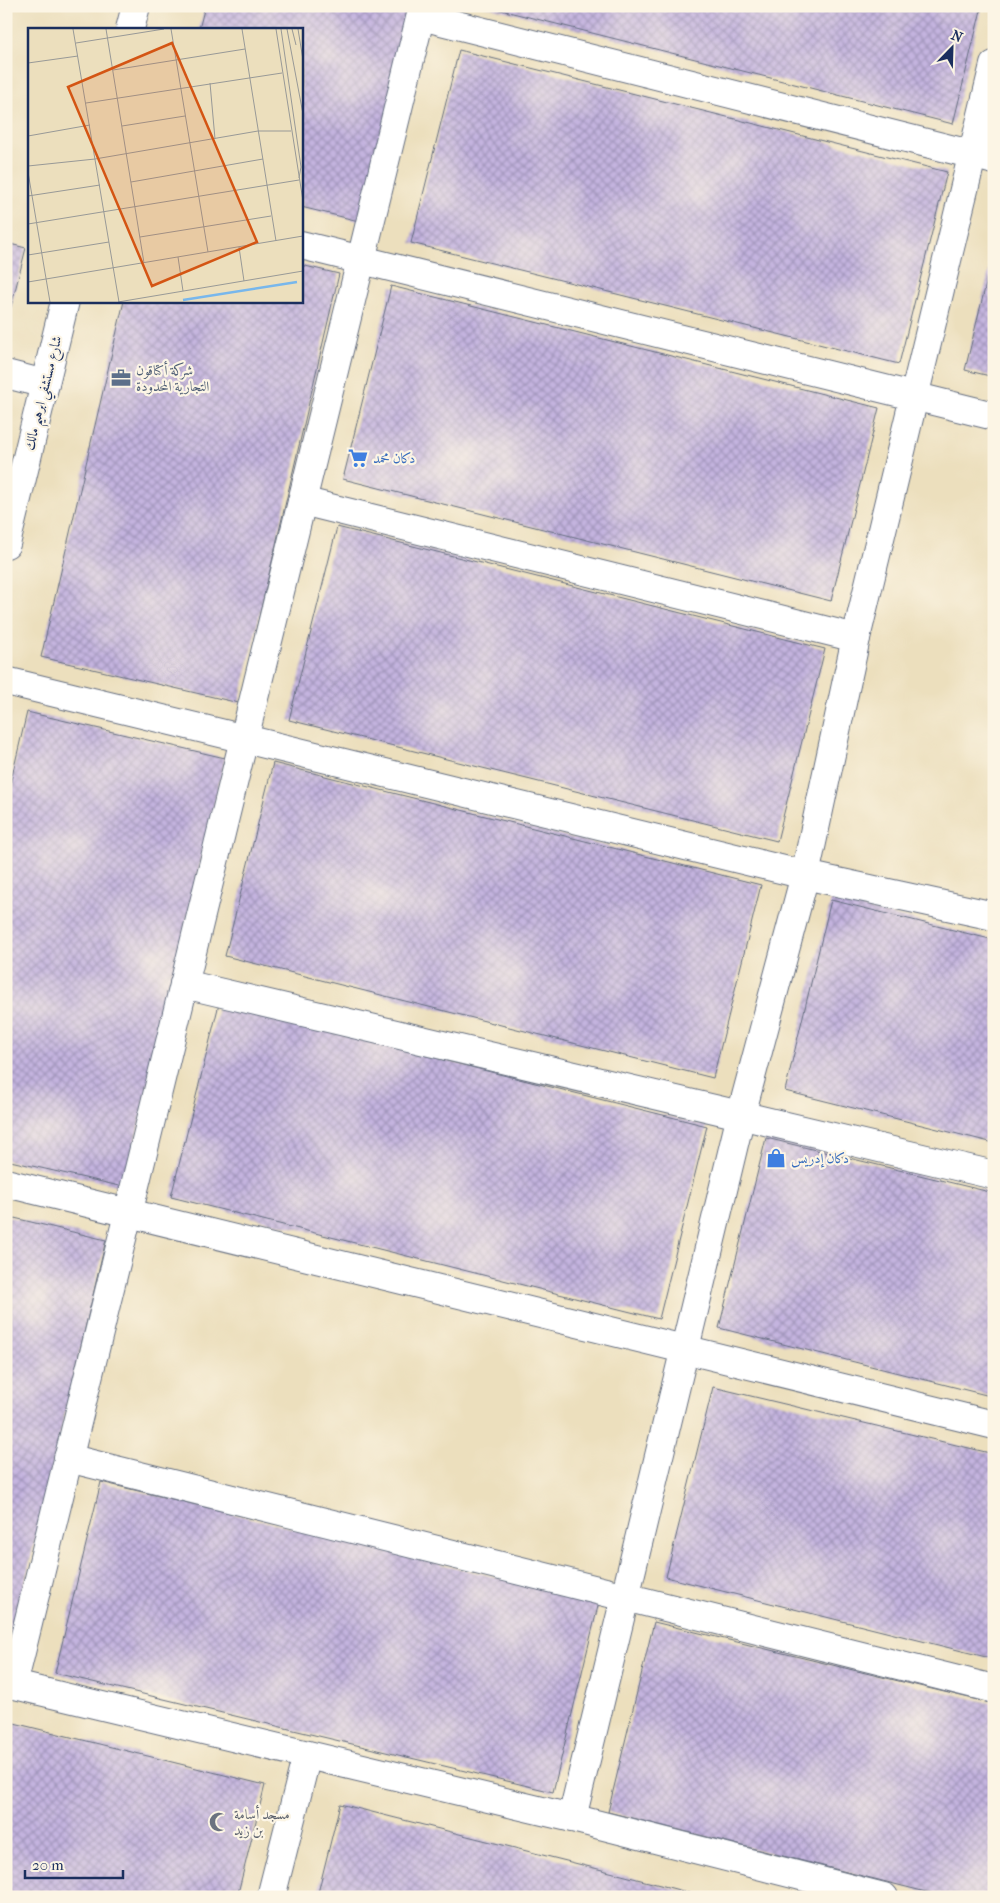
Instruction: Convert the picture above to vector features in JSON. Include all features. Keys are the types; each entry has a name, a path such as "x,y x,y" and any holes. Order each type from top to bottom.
{"street":[{"path":"130,28 136,6"},
{"path":"884,1897 836,1891 572,1818 10,1684 68,1458 245,740 422,11 983,157"},
{"path":"572,1818 741,1115 805,875 856,638 914,397 983,157 994,65"},
{"path":"302,244 994,416"},
{"name":"شارع مستشفي ابرهيم مالك","path":"6,544 65,302"},
{"path":"6,374 45,384"},
{"path":"302,501 856,638"},
{"path":"6,681 805,875 994,916"},
{"path":"184,984 994,1175"},
{"path":"6,1183 994,1425"},
{"path":"68,1458 994,1689"},
{"path":"271,1897 307,1755"}],"building":[{"path":"205,6 413,6 363,222 302,207 302,28 199,28"},
{"path":"485,6 982,6 953,124"},
{"path":"459,50 947,172 899,364 411,243"},
{"path":"6,243 26,248 7,322 6,322"},
{"path":"994,255 994,377 965,370"},
{"path":"302,265 339,274 239,703 41,657 124,302 302,302"},
{"path":"391,286 879,408 831,601 343,479"},
{"path":"337,527 825,649 777,841 289,720"},
{"path":"27,712 225,758 124,1187 6,1160 6,802"},
{"path":"273,763 761,885 713,1078 225,956"},
{"path":"831,900 994,940 994,1143 785,1091"},
{"path":"219,1004 707,1126 659,1319 171,1197"},
{"path":"766,1138 994,1193 994,1397 719,1328"},
{"path":"6,1216 106,1240 6,1662"},
{"path":"713,1387 994,1454 994,1659 666,1577"},
{"path":"101,1482 599,1602 553,1792 55,1673"},
{"path":"654,1622 994,1704 994,1897 946,1897 608,1812"},
{"path":"6,1721 265,1785 237,1897 6,1897"},
{"path":"340,1804 614,1873 706,1897 317,1897"}],"place":[{"name":"شركة أكتاقون التجارية المحدودة","path":"121,378"},
{"name":"دكان محمد","path":"358,458"},
{"name":"دكان إدريس","path":"776,1158"},
{"name":"مسجد أسامة بن زيد","path":"219,1822"}]}
